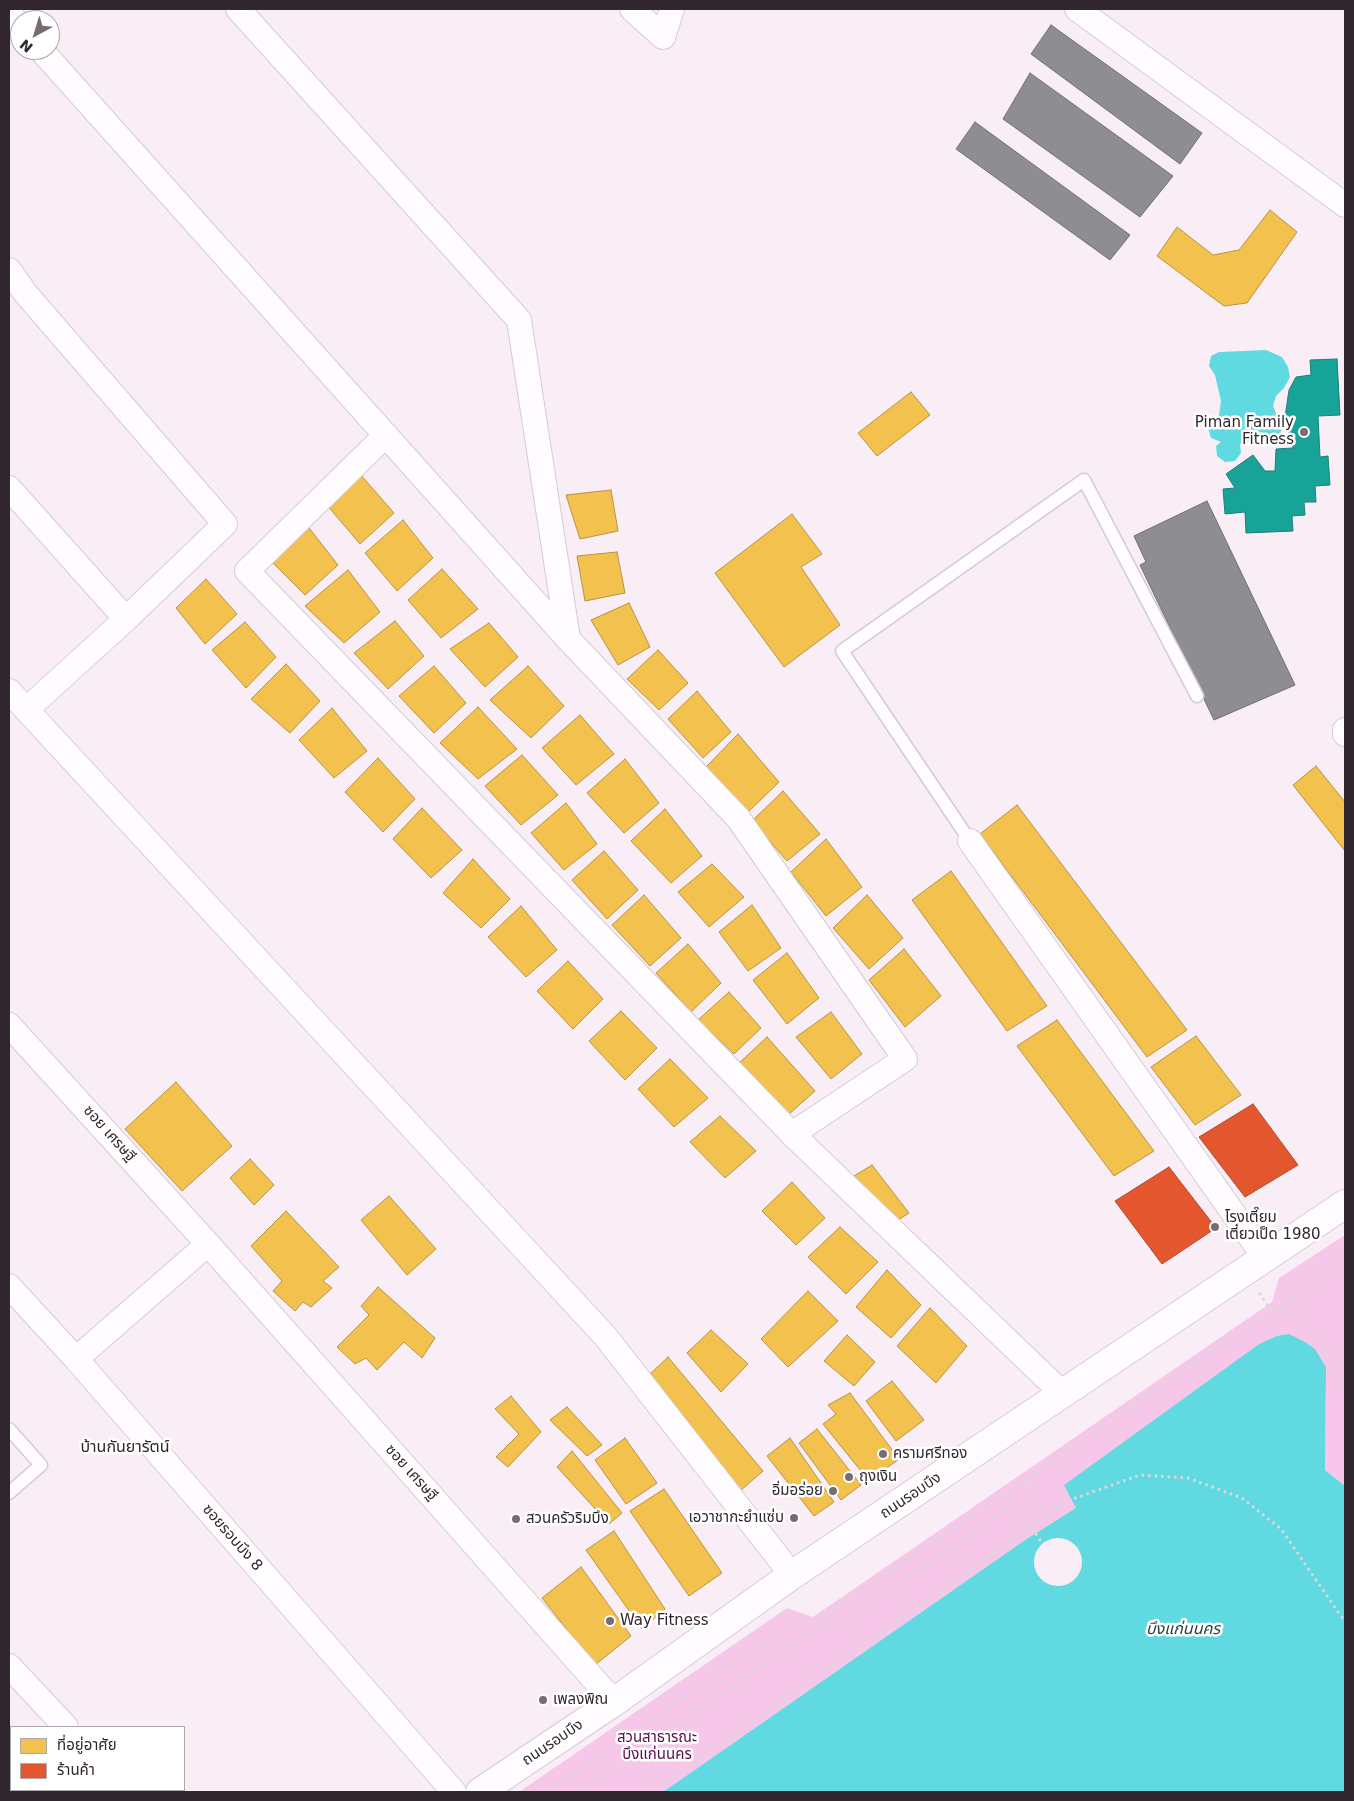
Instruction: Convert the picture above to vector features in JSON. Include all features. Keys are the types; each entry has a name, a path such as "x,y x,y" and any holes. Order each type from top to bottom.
{"street":[{"path":"238,9 519,320 568,639"},
{"path":"632,9 664,37 672,9"},
{"path":"1077,9 1345,205"},
{"path":"51,60 568,639 738,818 905,1059 792,1134"},
{"path":"9,270 26,294 225,524 126,619 27,709"},
{"path":"386,435 247,571 792,1134 1063,1394"},
{"path":"9,488 126,619"},
{"path":"9,691 604,1336 792,1575"},
{"path":"970,841 1265,1258"},
{"name":"ซอย เศรษฐี","path":"9,1024 208,1244 614,1702"},
{"name":"ถนนรอบบึง","path":"480,1792 614,1702 792,1575 1345,1204"},
{"path":"76,1359 208,1244"},
{"name":"ซอยรอบบึง 8","path":"9,1286 76,1359 454,1792"},
{"path":"9,1666 65,1726"}],"lane":[{"path":"970,841 842,651 1084,480 1197,696"},
{"path":"9,1430 41,1465 9,1493"}],"path":[{"path":"814,1625 1345,1262"},
{"path":"1273,1313 1282,1309 1299,1318 1320,1342 1345,1386"},
{"path":"654,1792 1070,1500 1140,1475 1188,1478 1242,1498 1281,1529 1345,1622"},
{"path":"1025,1481 1047,1517"},
{"path":"545,1792 796,1622 814,1625 824,1631 939,1556 1009,1507 1012,1490"},
{"path":"1032,1528 1042,1543"},
{"path":"576,1792 818,1629"}],"green space":[{"name":"สวนสาธารณะ บึงแก่นนคร","path":"1345,1235 1345,1486 1325,1470 1326,1388 1277,1336 1259,1344 1065,1485 1077,1508 1025,1540 663,1792 519,1792 787,1608 813,1617 1272,1302 1279,1278"}],"water":[{"path":"1266,350 1282,357 1288,367 1290,377 1284,388 1276,396 1273,406 1282,428 1278,439 1267,444 1257,439 1240,444 1241,453 1235,461 1225,462 1217,456 1216,446 1221,442 1211,438 1208,428 1219,415 1221,401 1215,375 1209,366 1211,356 1219,352"},
{"name":"บึงแก่นนคร","path":"1289,1334 1315,1349 1326,1367 1325,1470 1345,1486 1345,1792 663,1792 1025,1540 1076,1508 1064,1485 1259,1344 1277,1336"}],"pier":[{"path":"1053,1538 1063,1538 1075,1545 1082,1557 1082,1567 1075,1579 1063,1586 1053,1586 1045,1582 1038,1575 1034,1567 1034,1557 1038,1549 1045,1542"}],"building: ที่อยู่อาศัย":[{"path":"1270,210 1297,232 1247,303 1224,306 1157,256 1177,227 1213,255 1239,250"},
{"path":"911,392 930,415 877,456 858,433"},
{"path":"360,474 394,513 360,544 326,504"},
{"path":"611,490 618,531 580,539 566,495"},
{"path":"792,514 822,554 801,567 840,625 784,667 715,573"},
{"path":"403,520 433,558 397,591 365,553"},
{"path":"306,524 338,565 305,595 270,560"},
{"path":"617,552 625,593 585,601 577,556"},
{"path":"442,569 478,609 441,638 408,600"},
{"path":"348,570 380,612 344,643 305,606"},
{"path":"206,579 237,614 205,644 176,608"},
{"path":"629,603 650,647 618,665 591,620"},
{"path":"395,621 424,656 388,689 354,653"},
{"path":"245,622 276,657 246,688 212,650"},
{"path":"489,623 518,657 485,687 450,649"},
{"path":"658,650 688,683 659,710 627,679"},
{"path":"286,664 320,701 290,733 251,699"},
{"path":"434,666 466,703 434,733 399,696"},
{"path":"528,666 564,706 531,738 490,700"},
{"path":"697,691 731,732 703,758 668,719"},
{"path":"478,707 517,749 478,779 440,743"},
{"path":"332,708 367,751 334,778 299,740"},
{"path":"580,715 614,754 576,785 542,748"},
{"path":"738,734 779,782 746,814 706,767"},
{"path":"522,755 558,795 521,825 485,786"},
{"path":"378,758 415,799 383,832 345,792"},
{"path":"625,759 659,803 624,833 587,793"},
{"path":"1316,766 1345,802 1345,851 1293,785"},
{"path":"783,791 820,834 787,861 752,821"},
{"path":"566,803 597,844 564,870 531,833"},
{"path":"1017,805 1187,1030 1147,1057 980,834"},
{"path":"422,808 462,850 431,878 393,839"},
{"path":"665,809 702,856 671,883 631,841"},
{"path":"826,839 862,887 826,916 791,872"},
{"path":"604,851 638,890 607,919 572,880"},
{"path":"473,859 510,899 481,928 443,893"},
{"path":"712,864 744,897 709,927 678,892"},
{"path":"951,871 1047,1006 1007,1031 912,900"},
{"path":"644,895 681,938 650,966 612,925"},
{"path":"867,895 903,938 869,969 833,928"},
{"path":"752,905 781,948 748,971 719,932"},
{"path":"521,906 557,950 526,977 488,937"},
{"path":"688,944 721,983 691,1012 656,973"},
{"path":"904,949 941,996 905,1027 869,980"},
{"path":"787,953 819,998 787,1024 753,980"},
{"path":"568,961 603,999 573,1029 537,991"},
{"path":"729,992 761,1028 734,1054 698,1020"},
{"path":"621,1011 657,1048 625,1080 589,1041"},
{"path":"831,1012 862,1054 831,1079 796,1037"},
{"path":"1057,1020 1154,1151 1114,1176 1017,1046"},
{"path":"1196,1036 1241,1095 1195,1125 1151,1067"},
{"path":"767,1037 815,1091 788,1115 738,1064"},
{"path":"670,1059 708,1098 674,1127 638,1089"},
{"path":"176,1082 232,1146 182,1191 125,1129"},
{"path":"720,1116 756,1151 725,1178 690,1142"},
{"path":"250,1159 274,1185 254,1205 230,1178"},
{"path":"872,1165 909,1213 895,1222 854,1176"},
{"path":"792,1182 825,1218 796,1245 762,1211"},
{"path":"389,1196 436,1249 407,1275 361,1220"},
{"path":"286,1211 339,1267 323,1281 332,1288 311,1307 303,1302 295,1311 273,1291 282,1281 251,1246"},
{"path":"840,1227 878,1262 846,1294 808,1257"},
{"path":"887,1270 921,1305 891,1338 856,1307"},
{"path":"378,1287 435,1338 422,1358 404,1342 377,1370 366,1358 355,1364 337,1347 369,1315 361,1306"},
{"path":"808,1291 838,1321 788,1367 761,1339"},
{"path":"930,1308 967,1346 936,1383 897,1346"},
{"path":"711,1330 748,1364 721,1392 687,1353"},
{"path":"847,1335 875,1362 854,1386 824,1361"},
{"path":"668,1357 763,1471 740,1491 648,1376"},
{"path":"892,1381 924,1420 896,1441 866,1401"},
{"path":"850,1393 899,1459 869,1481 823,1424 836,1414 828,1405"},
{"path":"511,1396 541,1432 508,1467 496,1457 519,1434 495,1409"},
{"path":"567,1407 602,1445 587,1456 550,1420"},
{"path":"817,1429 861,1485 841,1500 799,1443"},
{"path":"625,1438 657,1483 626,1504 595,1460"},
{"path":"790,1438 834,1502 814,1516 767,1456"},
{"path":"572,1451 622,1513 609,1524 557,1467"},
{"path":"664,1489 722,1573 689,1596 630,1511"},
{"path":"614,1531 665,1609 642,1629 586,1550"},
{"path":"581,1567 631,1636 595,1665 542,1598"}],"building: ร้านค้า":[{"path":"1253,1104 1298,1165 1245,1197 1199,1137"},
{"path":"1169,1167 1216,1228 1162,1264 1115,1201"}],"building: สาธารณะ":[{"name":"Piman Family Fitness","path":"1337,359 1340,415 1318,416 1320,457 1328,456 1330,485 1315,486 1316,502 1304,502 1305,515 1292,516 1293,531 1246,533 1245,512 1225,514 1223,489 1235,488 1226,474 1253,455 1265,471 1275,471 1276,449 1293,448 1285,417 1289,390 1296,377 1311,375 1310,360"}],"building: อุตสาหกรรม":[{"path":"1051,25 1202,133 1180,164 1031,54"},
{"path":"1030,73 1173,176 1140,217 1003,119"},
{"path":"975,122 1130,235 1110,260 956,149"},
{"path":"1207,501 1295,685 1214,720 1140,565 1146,562 1134,536"}],"place":[{"name":"Piman Family Fitness","path":"1304,432"},
{"name":"โรงเตี๊ยม เตี๋ยวเป็ด 1980","path":"1215,1227"},
{"name":"ครามศรีทอง","path":"883,1454"},
{"name":"ถุงเงิน","path":"849,1477"},
{"name":"อิ่มอร่อย","path":"833,1491"},
{"name":"เอวาชากะยำแซ่บ","path":"794,1518"},
{"name":"สวนครัวริมบึง","path":"516,1519"},
{"name":"Way Fitness","path":"610,1621"},
{"name":"เพลงพิณ","path":"543,1700"}],"district":[{"name":"บ้านกันยารัตน์","path":"125,1448"}]}
